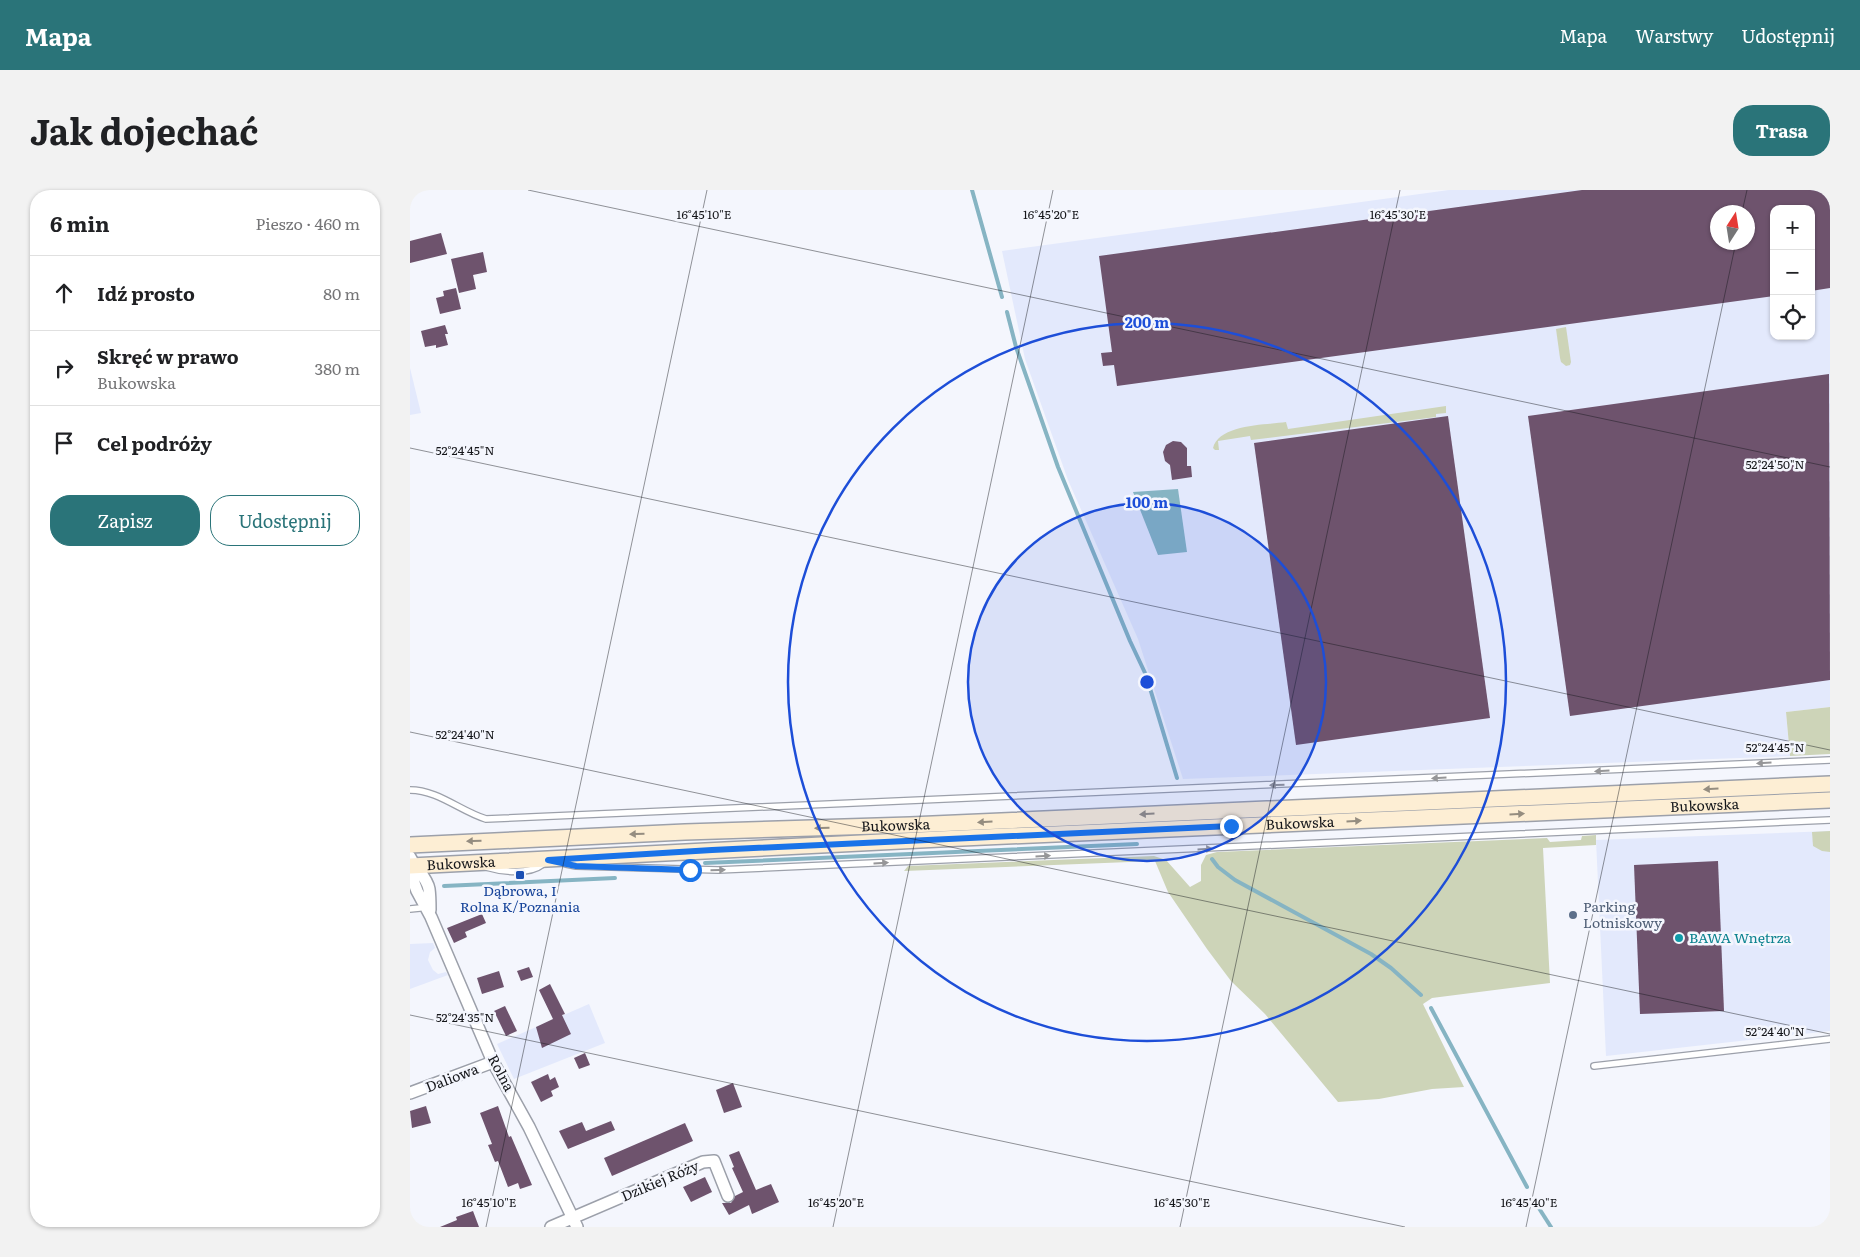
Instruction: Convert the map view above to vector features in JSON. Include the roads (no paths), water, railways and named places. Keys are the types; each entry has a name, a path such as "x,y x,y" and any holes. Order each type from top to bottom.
{"main road":[{"name":"Bukowska","path":"410,845 685,832 920,825 1830,784"},
{"name":"Bukowska","path":"411,863 548,860 920,840 1830,800"}],"street":[{"name":"Rolna","path":"411,863 427,882 429,889 427,903 431,916 493,1062 530,1127 575,1222"},
{"name":"Daliowa","path":"410,1093 493,1062"},
{"name":"Dzikiej Róży","path":"575,1222 703,1162 714,1161 728,1196"},
{"path":"550,1227 575,1222"}],"lane":[{"path":"410,790 426,791 441,797 472,815 486,819 1830,760"},
{"path":"548,860 576,866 718,870 1830,820"},
{"path":"410,909 420,908 427,903"},
{"path":"1594,1066 1830,1039"}],"water":[{"path":"1178,489 1187,552 1158,555 1133,492"}],"waterway":[{"path":"972,190 1002,297"},
{"path":"1007,312 1016,347 1058,467 1146,675 1177,778"},
{"path":"705,863 1137,844"},
{"path":"1212,859 1218,867 1235,880 1371,954 1391,968 1421,995"},
{"path":"444,886 615,878"},
{"path":"1431,1008 1527,1187"},
{"path":"1535,1202 1551,1227"}],"place":[{"name":"Dąbrowa, I Rolna K/Poznania","path":"520,875"},
{"name":"Parking Lotniskowy","path":"1573,915"},
{"name":"BAWA Wnętrza","path":"1679,938"}]}
